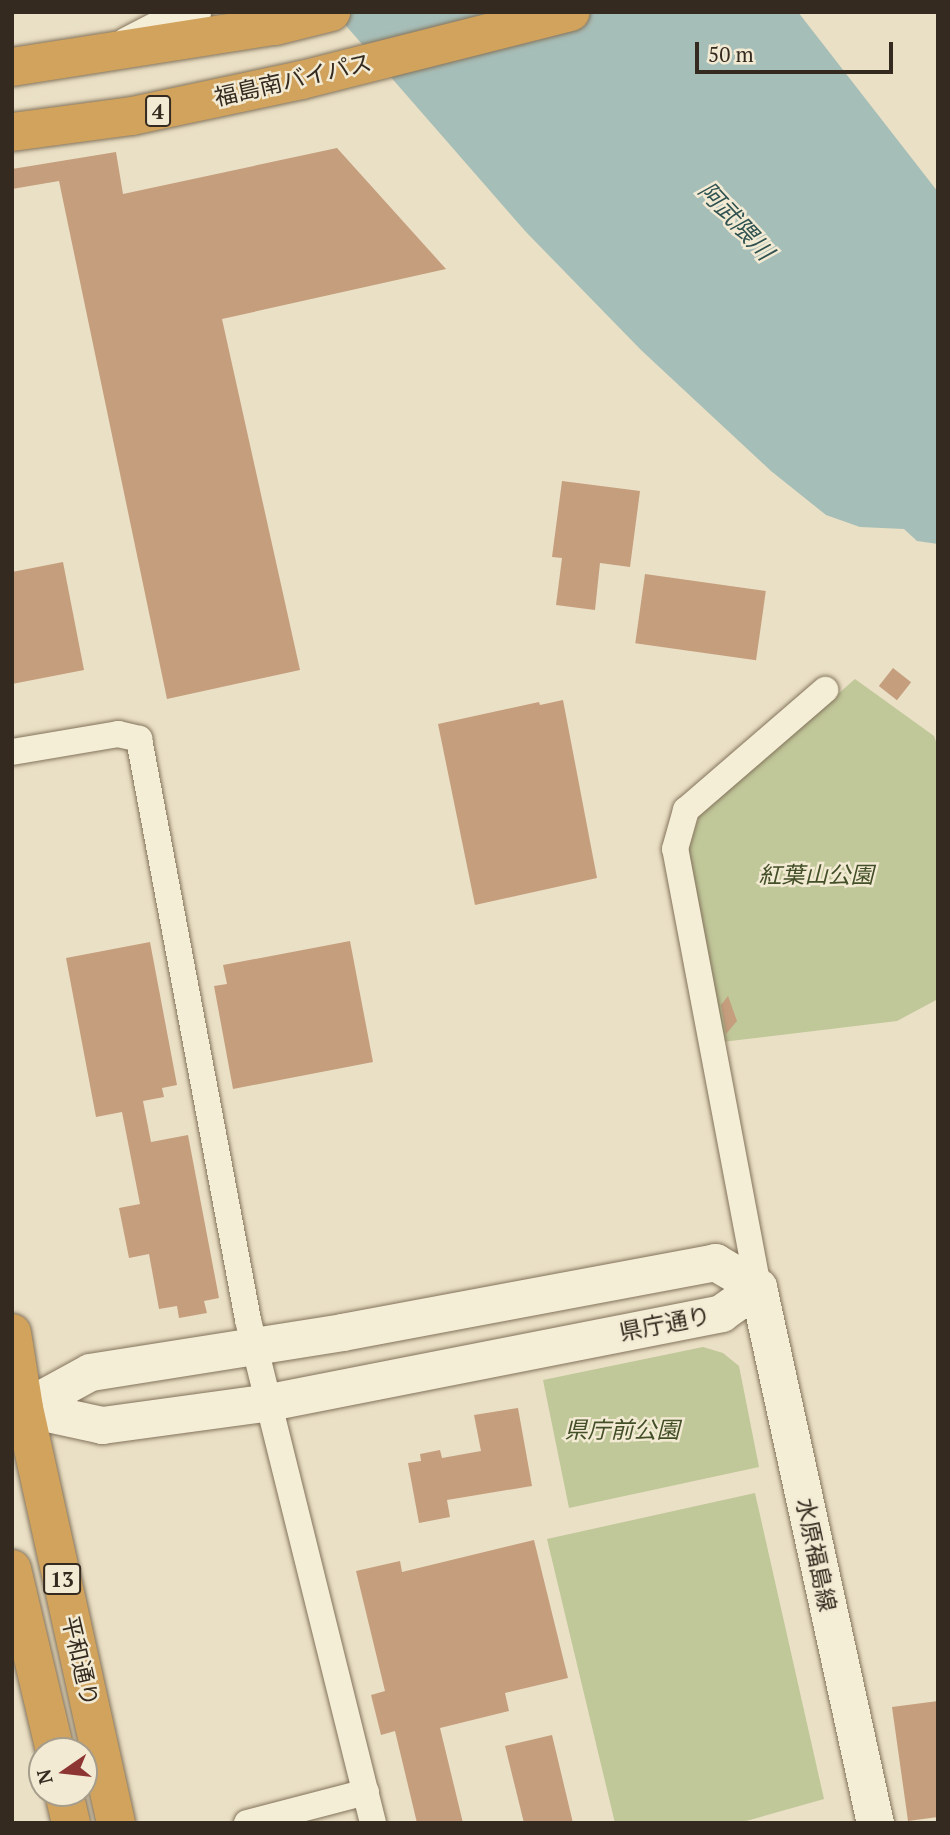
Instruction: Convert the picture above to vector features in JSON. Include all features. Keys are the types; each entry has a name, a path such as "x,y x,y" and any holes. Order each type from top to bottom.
{"highway":[{"path":"12,68 275,26 331,12"},
{"name":"福島南バイパス","path":"12,132 132,116 302,80 571,12"},
{"name":"平和通り","path":"12,1333 18,1409 116,1823"},
{"name":"平和通り","path":"12,1569 52,1737"}],"main road":[{"path":"112,53 192,12"},
{"path":"18,1409 90,1372 254,1346 715,1262 758,1287"},
{"name":"県庁通り","path":"18,1409 102,1425 269,1402 721,1313 758,1287"},
{"name":"水原福島線","path":"758,1287 875,1823"}],"street":[{"path":"758,1287 675,849 686,810 825,690"},
{"path":"12,752 118,734 139,739 254,1346 373,1823"},
{"path":"247,1823 366,1792"}],"green space":[{"name":"紅葉山公園","path":"855,679 934,736 938,747 938,999 897,1021 722,1042 688,851 699,816"},
{"name":"県庁前公園","path":"703,1347 723,1353 739,1366 759,1467 569,1508 543,1380"},
{"path":"755,1493 824,1799 739,1823 615,1823 547,1539"}],"water":[{"name":"阿武隈川","path":"334,12 798,12 938,192 938,544 917,541 904,529 860,527 826,515 771,471 641,350 526,232"}],"building":[{"path":"337,148 446,269 222,319 300,670 167,699 59,181 12,189 12,169 116,152 123,194"},
{"path":"562,481 640,491 630,567 600,563 595,610 556,605 562,558 552,557"},
{"path":"63,562 84,670 12,684 12,572"},
{"path":"645,574 766,591 756,660 635,643"},
{"path":"893,668 911,682 897,700 879,686"},
{"path":"563,700 597,878 475,905 438,724 539,702 540,705"},
{"path":"350,941 373,1062 233,1089 214,986 227,984 223,965"},
{"path":"150,942 177,1085 162,1088 164,1097 143,1101 151,1142 188,1135 219,1298 204,1301 207,1313 179,1318 177,1306 159,1309 149,1254 129,1258 119,1208 140,1204 122,1112 96,1117 66,958"},
{"path":"728,996 737,1021 726,1034 721,1005"},
{"path":"518,1408 532,1486 447,1500 450,1517 419,1523 408,1463 421,1461 420,1454 440,1450 442,1458 481,1451 474,1415"},
{"path":"534,1540 568,1678 505,1693 509,1711 440,1728 463,1823 417,1823 395,1731 381,1735 371,1695 385,1691 356,1571 400,1561 402,1572"},
{"path":"938,1701 938,1817 908,1821 892,1707"},
{"path":"552,1735 573,1823 524,1823 505,1746"}]}
